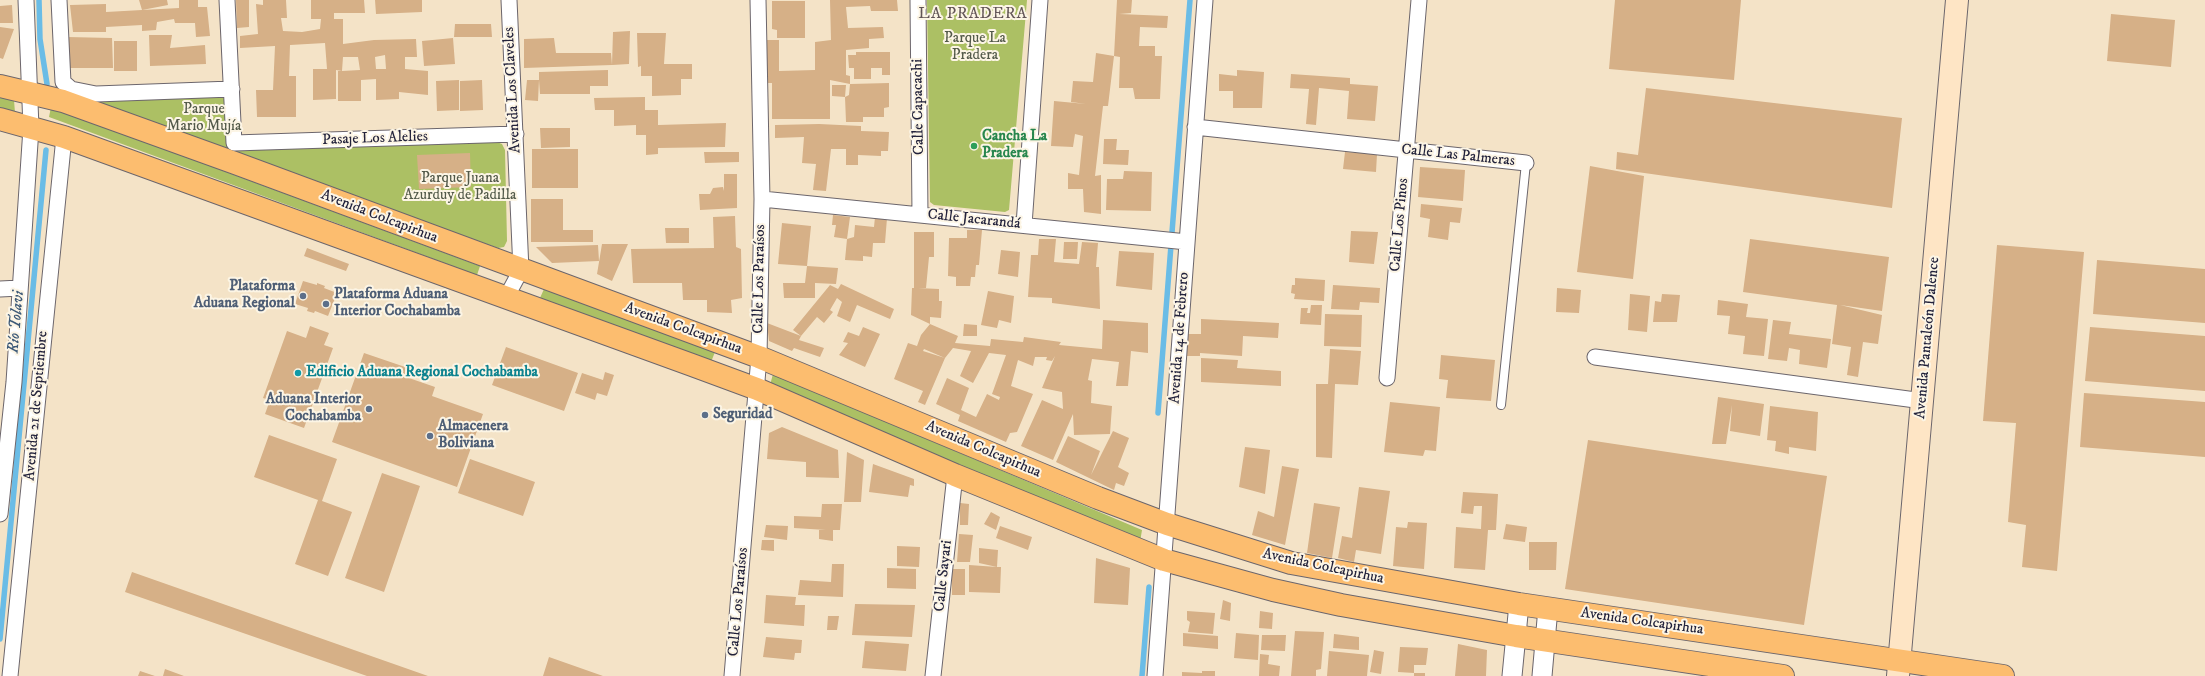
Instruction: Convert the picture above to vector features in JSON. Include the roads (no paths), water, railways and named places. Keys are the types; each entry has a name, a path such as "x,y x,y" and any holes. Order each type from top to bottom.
{"main road":[{"name":"Avenida Pantaleón Dalence","path":"1899,668 1957,0"},
{"name":"Avenida Colcapirhua","path":"0,86 63,101 133,125 759,357 1098,498 1167,524 1290,563 1519,604 1899,668 2004,676"},
{"name":"Avenida Colcapirhua","path":"0,119 64,137 507,296 757,389 955,475 1164,560 1273,590 1341,605 1516,636 1783,676"}],"street":[{"name":"Avenida 21 de Septiembre","path":"0,514 14,382 31,128 31,93 26,0"},
{"path":"58,0 63,82 71,89 96,94 232,89 227,0"},
{"name":"Avenida Los Claveles","path":"509,0 521,270"},
{"name":"Calle Los Paraísos","path":"732,676 759,357 762,199 758,0"},
{"name":"Calle Capacachi","path":"918,0 920,215"},
{"path":"1024,225 1040,0"},
{"name":"Avenida 14 de Febrero","path":"1155,676 1205,0"},
{"name":"Calle Los Pinos","path":"1388,378 1419,0"},
{"name":"Pasaje Los Alelies","path":"232,89 234,143 516,134"},
{"name":"Calle Las Palmeras","path":"1195,127 1526,163"},
{"name":"Avenida 21 de Septiembre","path":"10,676 64,137"},
{"name":"Calle Jacarandá","path":"762,199 1187,242"},
{"path":"507,296 521,270"},
{"path":"0,289 20,288"},
{"path":"1595,357 1923,401"},
{"name":"Calle Sayari","path":"933,676 955,475"},
{"path":"1512,676 1519,604"},
{"path":"1542,676 1548,608"}],"lane":[{"name":"Calle Las Palmeras","path":"1500,405 1526,163"}],"waterway":[{"name":"Río Tolavi","path":"39,0 40,39 47,84"},
{"path":"1158,413 1190,0"},
{"name":"Río Tolavi","path":"0,639 46,150"},
{"path":"1142,676 1149,587"}],"place":[{"name":"Cancha La Pradera","path":"974,146"},
{"name":"Plataforma Aduana Regional","path":"303,296"},
{"name":"Plataforma Aduana Interior Cochabamba","path":"326,304"},
{"name":"Edificio Aduana Regional Cochabamba","path":"298,373"},
{"name":"Aduana Interior Cochabamba","path":"369,409"},
{"name":"Seguridad","path":"705,415"},
{"name":"Almacenera Boliviana","path":"430,436"}],"district":[{"name":"LA PRADERA","path":"973,15"}],"park label":[{"name":"Parque La Pradera","path":"975,48"},
{"name":"Parque Mario Mujía","path":"204,118"},
{"name":"Parque Juana Azurduy de Padilla","path":"460,188"}]}
